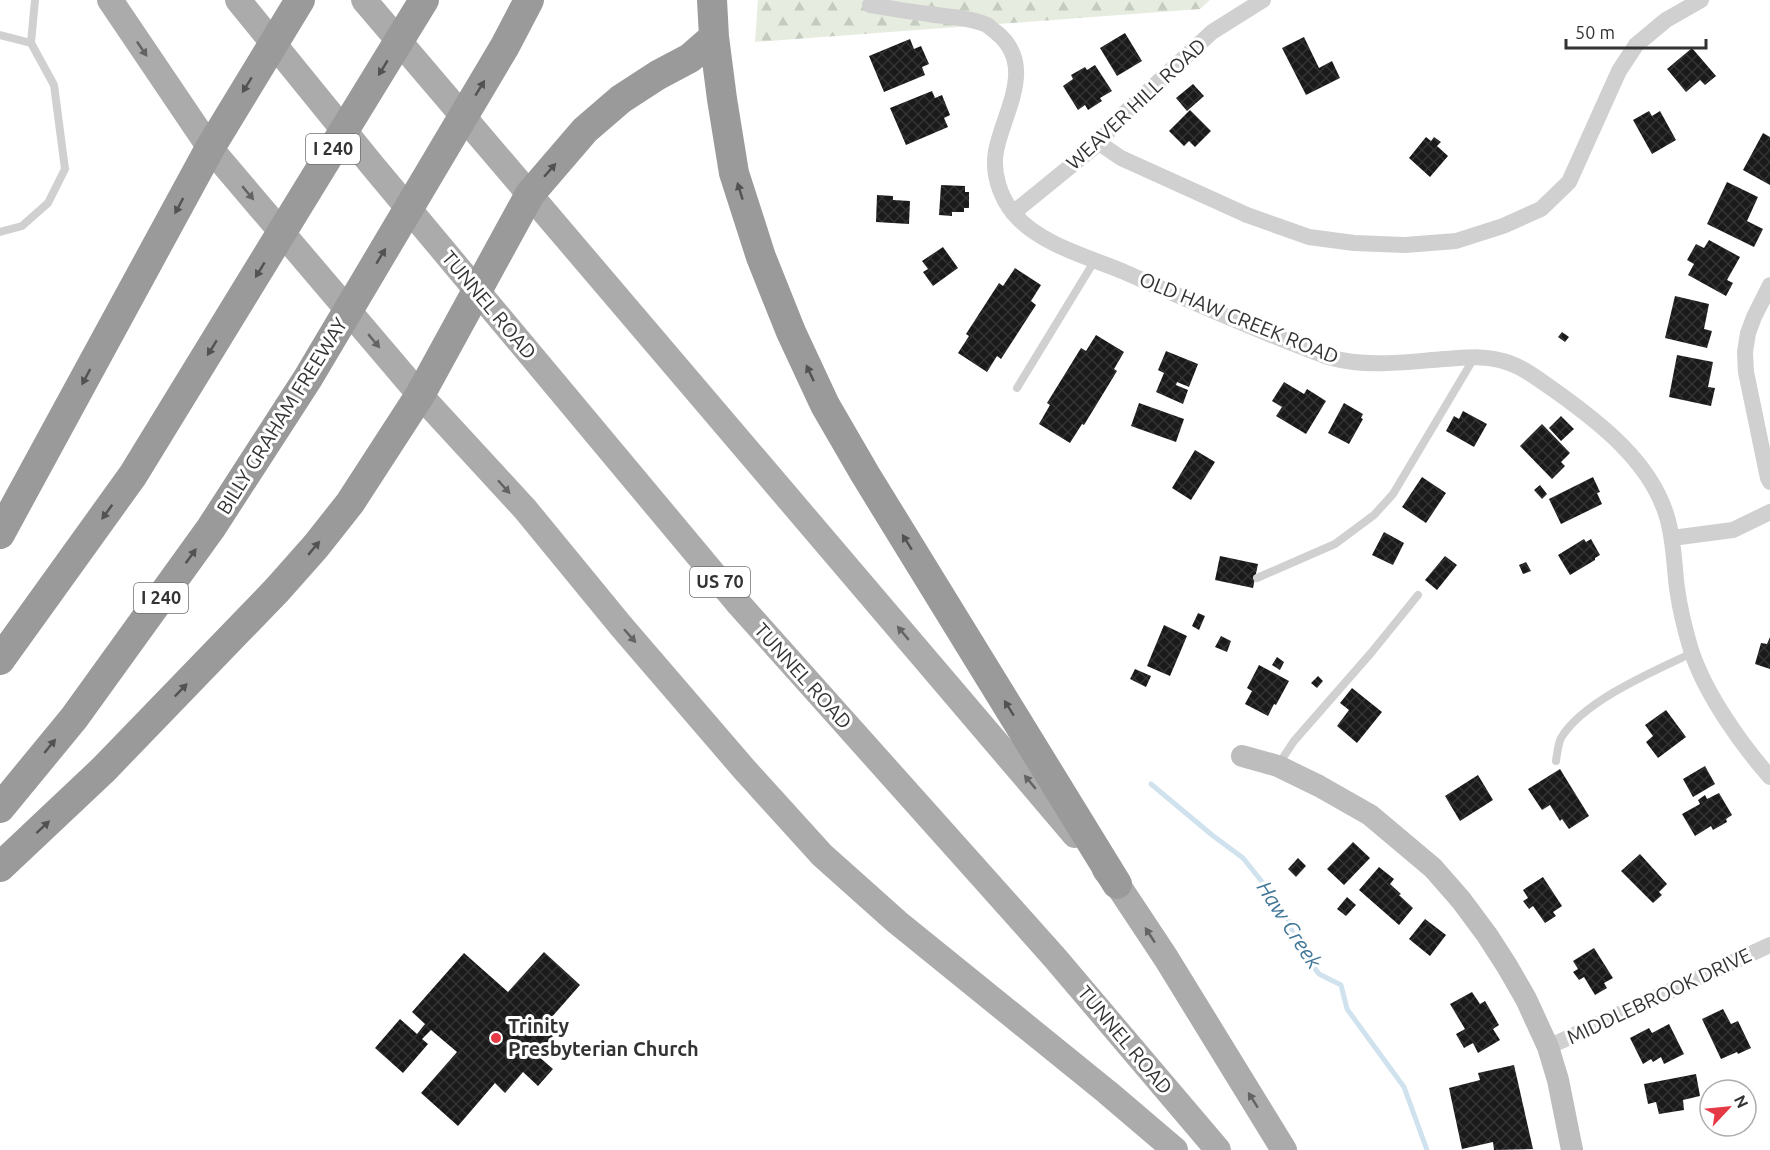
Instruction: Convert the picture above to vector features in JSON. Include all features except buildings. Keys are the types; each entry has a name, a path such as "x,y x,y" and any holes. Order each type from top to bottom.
{"highway":[{"path":"0,534 227,117 300,0"},
{"name":"I 240","path":"0,660 133,475 424,0"},
{"name":"BILLY GRAHAM FREEWAY","path":"0,808 74,718 211,528 308,378 505,46 529,0"},
{"path":"712,0 722,99 735,173 761,257 790,332 825,405 865,474 1116,884"},
{"path":"0,867 105,769 316,546 350,503 420,395 530,194 585,130 621,99 690,58 714,37"}],"main road":[{"path":"110,0 210,148 420,395 525,509 744,770 822,855 897,922 1175,1150"},
{"name":"TUNNEL ROAD","path":"238,0 372,165 737,602 1055,958 1218,1150"},
{"path":"364,0 1116,884 1166,958 1284,1150"}],"street":[{"name":"WEAVER HILL ROAD","path":"1013,213 1099,143 1117,120 1212,32 1263,0"},
{"path":"1099,143 1121,158 1247,215 1309,237 1354,243 1405,245 1456,241 1503,226 1541,209 1569,182 1619,71 1636,45 1666,20 1701,0"},
{"name":"OLD HAW CREEK ROAD","path":"870,5 969,20 987,25 1005,39 1013,53 1016,68 1013,97 996,153 996,168 1002,197 1013,213 1038,234 1289,342 1336,359 1371,364 1474,358 1504,361 1520,368 1594,420 1624,448 1650,480 1660,498 1672,538 1683,620 1692,653 1710,691 1731,726 1770,777"},
{"path":"1770,285 1754,316 1745,352 1746,372 1770,482"},
{"path":"1672,538 1733,530 1770,512"},
{"path":"1242,756 1278,766 1320,786 1370,815 1433,868 1461,900 1487,935 1526,999 1548,1047 1558,1080 1572,1150"},
{"name":"MIDDLEBROOK DRIVE","path":"1548,1047 1770,945"}],"lane":[{"path":"0,232 22,226 48,203 65,169 54,85 31,43 35,0"},
{"path":"0,35 31,43"},
{"path":"1017,387 1095,260"},
{"path":"1257,578 1335,543 1374,515 1393,494 1474,358"},
{"path":"1278,766 1294,741 1418,595"},
{"path":"1556,761 1560,740 1573,724 1599,701 1692,653"}],"green space":[{"path":"758,0 1210,0 1200,9 755,42"}],"waterway":[{"name":"Haw Creek","path":"1151,784 1243,858 1287,917 1297,945 1319,974 1341,985 1347,1009 1404,1087 1427,1150"}],"place":[{"name":"Trinity Presbyterian Church","path":"496,1038"}]}
